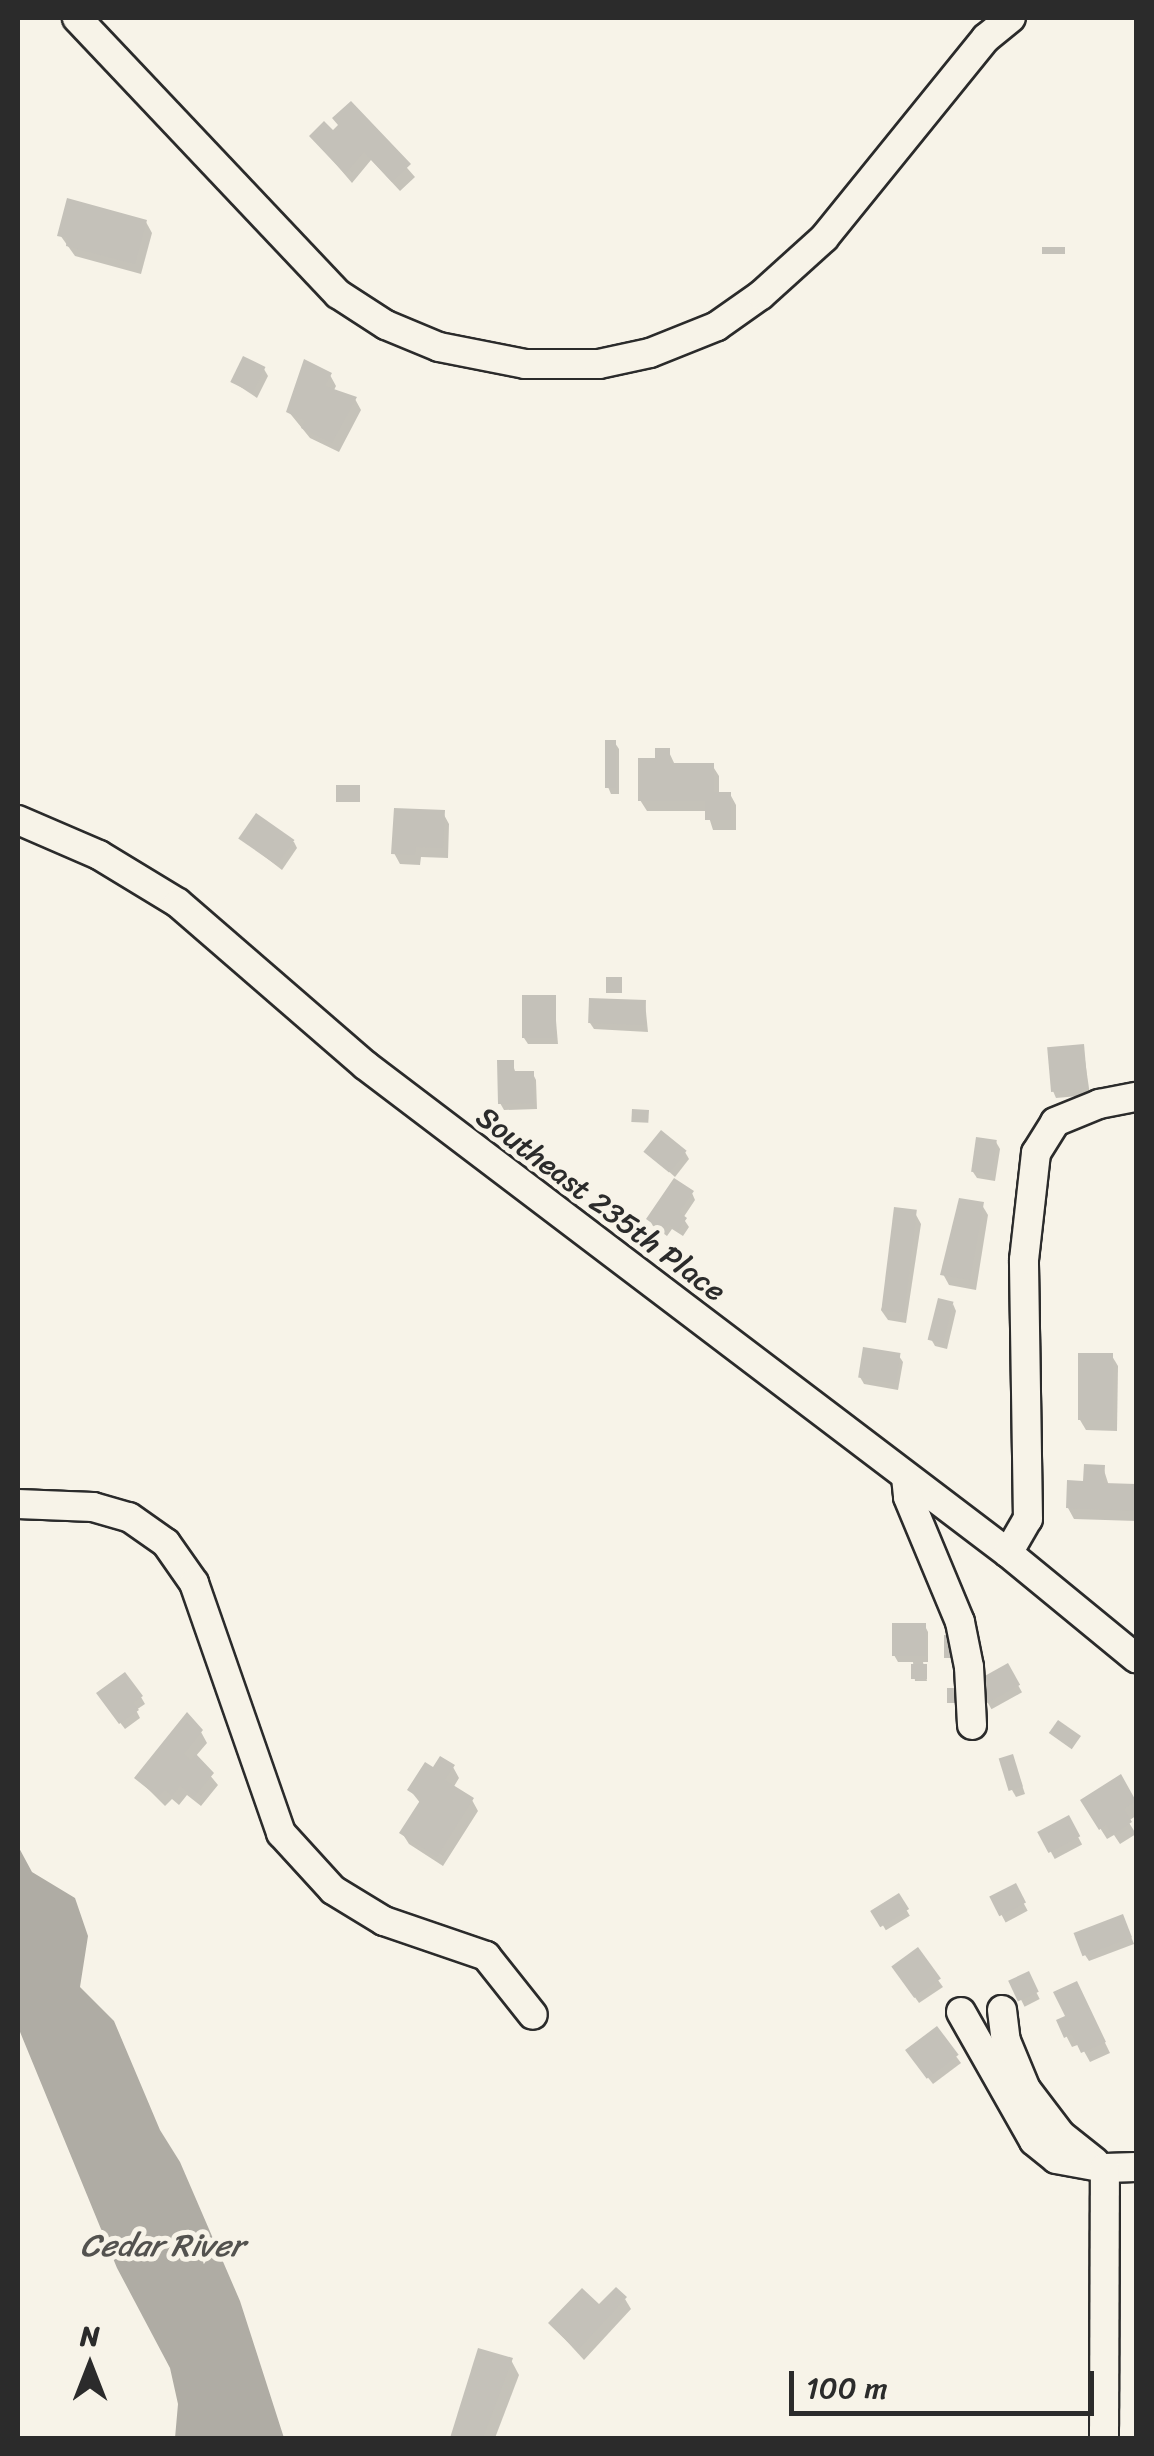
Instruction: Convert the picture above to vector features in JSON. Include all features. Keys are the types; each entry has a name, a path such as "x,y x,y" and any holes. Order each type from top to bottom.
{"street":[{"path":"77,18 338,294 386,325 439,346 525,364 599,364 650,353 717,326 761,295 824,238 986,38 1011,18"},
{"name":"Southeast 235th Place","path":"18,820 99,856 178,903 366,1065 1008,1553 1136,1658"},
{"path":"1008,1553 1028,1518 1024,1260 1036,1154 1054,1122 1099,1104 1136,1097"},
{"path":"906,1476 908,1497 960,1622 969,1667 972,1726"},
{"path":"18,1504 130,1517 166,1543 194,1583 281,1832 308,1866 346,1898 384,1921 486,1956 533,2015"},
{"path":"1002,2010 1006,2041 1026,2088 1073,2147 1105,2168"},
{"path":"960,2012 1034,2141 1056,2160 1105,2168 1136,2167"},
{"path":"1104,2438 1105,2168"}],"water":[{"name":"Cedar River","path":"18,1846 32,1872 75,1898 88,1936 80,1987 114,2021 160,2130 180,2162 240,2301 284,2438 175,2438 178,2404 170,2368 117,2268 18,2027"}],"building":[{"path":"351,101 411,164 392,182 364,152 345,174 309,136 324,121 333,130 338,125 332,118"},
{"path":"67,198 147,220 135,264 66,246 67,238 57,236"},
{"path":"1042,247 1065,247 1065,254 1042,254"},
{"path":"243,356 265,367 253,393 230,382"},
{"path":"304,359 332,373 325,386 357,397 332,443 301,428 305,421 286,412"},
{"path":"605,740 616,740 616,788 605,788"},
{"path":"655,748 670,748 670,763 714,763 714,792 731,792 731,820 705,820 705,801 638,801 638,758 655,758"},
{"path":"336,785 360,785 360,802 336,802"},
{"path":"394,808 445,810 443,848 416,847 415,855 391,854"},
{"path":"256,813 295,840 277,865 238,838"},
{"path":"606,977 622,977 622,993 606,993"},
{"path":"522,995 556,995 556,1038 522,1038"},
{"path":"589,998 646,1000 645,1025 588,1023"},
{"path":"1084,1044 1088,1089 1051,1092 1047,1047"},
{"path":"497,1060 514,1060 514,1071 534,1071 534,1103 498,1104"},
{"path":"632,1109 649,1110 648,1123 631,1122"},
{"path":"661,1130 687,1151 669,1173 643,1152"},
{"path":"976,1137 997,1140 992,1175 971,1172"},
{"path":"674,1178 694,1191 679,1212 687,1218 678,1231 668,1224 663,1231 646,1219"},
{"path":"959,1198 984,1202 970,1280 940,1275"},
{"path":"894,1207 917,1210 904,1313 881,1310"},
{"path":"938,1298 954,1302 943,1344 928,1340"},
{"path":"863,1347 901,1353 896,1384 858,1378"},
{"path":"1078,1353 1113,1353 1113,1420 1078,1420"},
{"path":"1084,1464 1105,1465 1104,1483 1136,1484 1136,1511 1066,1508 1067,1480 1083,1481"},
{"path":"892,1623 926,1623 926,1656 892,1656"},
{"path":"944,1635 956,1635 956,1658 944,1658"},
{"path":"1008,1663 1020,1685 985,1704 973,1682"},
{"path":"911,1664 927,1664 927,1679 911,1679"},
{"path":"125,1672 143,1696 133,1703 139,1710 119,1724 96,1693"},
{"path":"947,1688 962,1688 962,1703 947,1703"},
{"path":"187,1712 203,1730 184,1754 191,1760 196,1754 214,1773 194,1797 180,1786 172,1796 165,1790 158,1797 134,1778"},
{"path":"1058,1720 1081,1736 1072,1749 1049,1733"},
{"path":"1013,1754 1023,1787 1009,1791 999,1758"},
{"path":"440,1756 455,1765 445,1780 474,1798 437,1857 399,1833 421,1799 407,1790 425,1762 433,1767"},
{"path":"1121,1774 1136,1801 1124,1809 1132,1822 1112,1835 1106,1825 1099,1830 1080,1800"},
{"path":"1069,1815 1080,1836 1048,1853 1037,1832"},
{"path":"1016,1883 1026,1903 999,1916 989,1897"},
{"path":"899,1893 909,1909 880,1927 870,1911"},
{"path":"1123,1914 1132,1937 1082,1956 1074,1933"},
{"path":"918,1947 941,1979 914,1998 891,1966"},
{"path":"1029,1971 1039,1992 1018,2002 1008,1981"},
{"path":"1077,1981 1106,2042 1081,2053 1072,2034 1064,2038 1056,2020 1065,2016 1053,1992"},
{"path":"937,2026 959,2055 927,2079 905,2050"},
{"path":"616,2287 627,2297 577,2351 548,2323 582,2288 599,2304"},
{"path":"478,2348 513,2358 483,2438 450,2438"}]}
